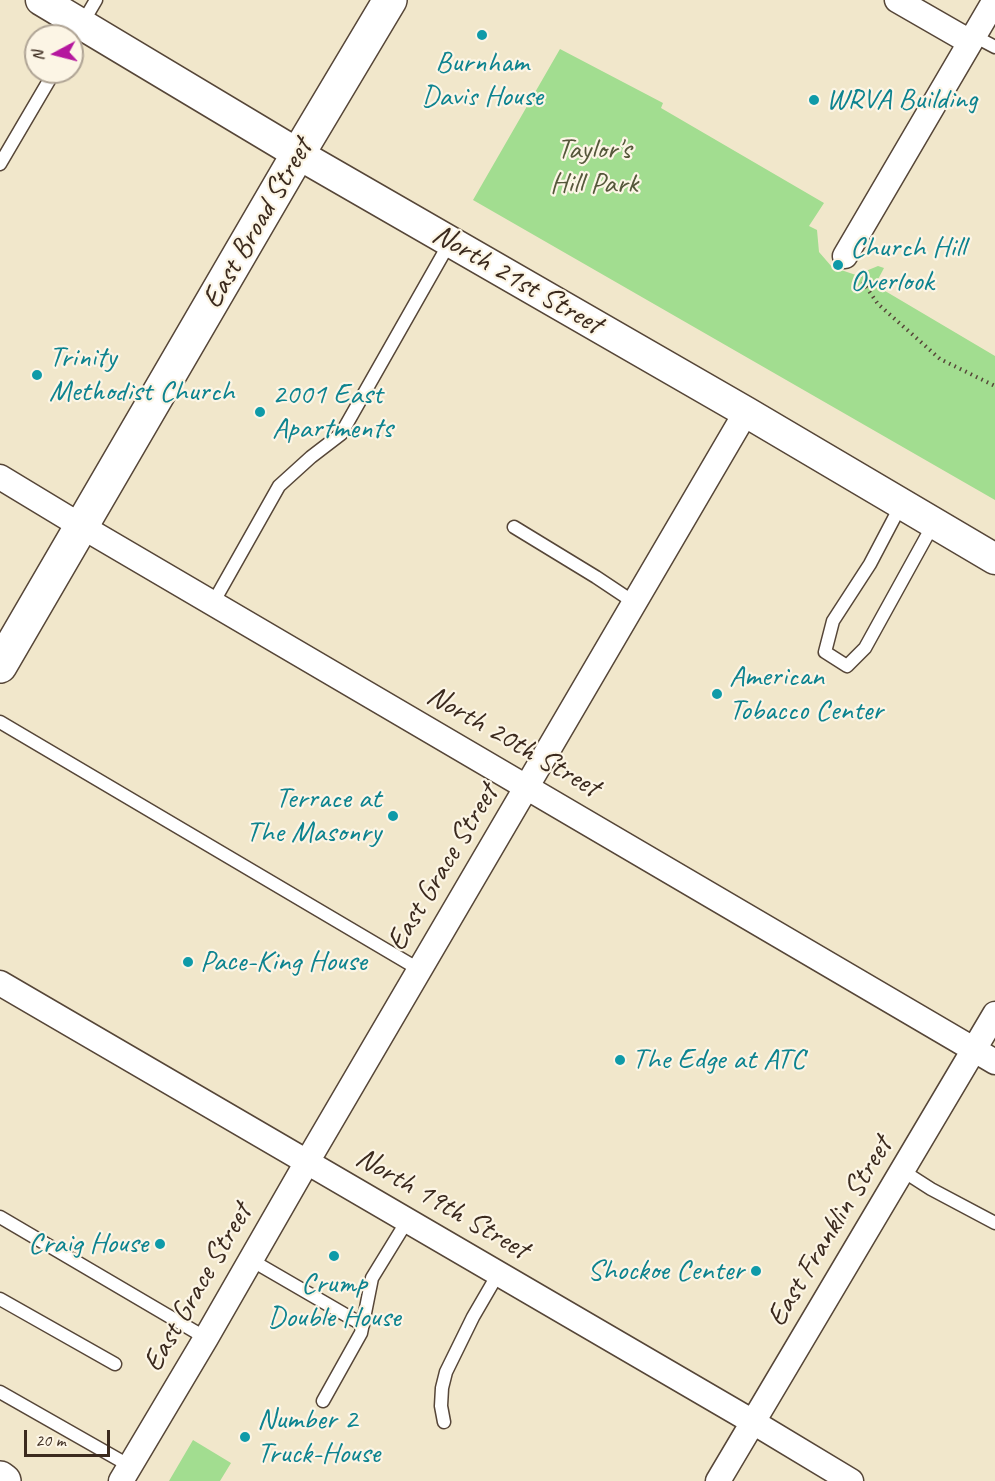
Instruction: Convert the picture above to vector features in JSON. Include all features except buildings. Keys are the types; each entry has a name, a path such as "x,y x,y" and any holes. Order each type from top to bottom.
{"main road":[{"name":"East Broad Street","path":"0,666 390,0"},
{"path":"0,1478 4,1481"}],"street":[{"name":"North 21st Street","path":"41,0 83,22 298,154 746,412 995,559"},
{"path":"897,0 972,39"},
{"path":"845,256 994,0"},
{"name":"East Grace Street","path":"126,1473 746,412"},
{"name":"North 20th Street","path":"0,477 995,1062"},
{"name":"North 19th Street","path":"0,983 851,1481"},
{"name":"East Franklin Street","path":"718,1481 995,1014"}],"lane":[{"path":"972,39 995,48"},
{"path":"0,164 47,84"},
{"path":"213,603 279,486 341,434 450,242"},
{"path":"902,504 870,564 833,621 825,652 847,666 865,648 934,523"},
{"path":"514,527 635,603"},
{"path":"0,722 420,970"},
{"path":"903,1171 931,1189 995,1223"},
{"path":"0,1217 206,1338"},
{"path":"323,1401 361,1333 372,1278 407,1221"},
{"path":"251,1260 363,1325"},
{"path":"444,1422 441,1406 446,1372 473,1317 498,1274"},
{"path":"0,1299 115,1364"},
{"path":"0,1392 126,1473"}],"path":[{"path":"845,256 878,304 940,359 995,386"}],"green space":[{"name":"Taylor's Hill Park","path":"560,49 663,103 661,108 824,203 809,226 817,230 819,252 832,267 856,275 878,266 884,268 875,285 995,356 995,500 473,200"},
{"path":"193,1440 231,1463 220,1481 169,1481"}],"place":[{"name":"Burnham Davis House","path":"482,35"},
{"name":"WRVA Building","path":"814,100"},
{"name":"Church Hill Overlook","path":"838,265"},
{"name":"Trinity Methodist Church","path":"37,375"},
{"name":"2001 East Apartments","path":"260,412"},
{"name":"American Tobacco Center","path":"717,694"},
{"name":"Terrace at The Masonry","path":"393,816"},
{"name":"Pace-King House","path":"188,962"},
{"name":"The Edge at ATC","path":"620,1060"},
{"name":"Craig House","path":"160,1244"},
{"name":"Crump Double House","path":"334,1256"},
{"name":"Shockoe Center","path":"756,1271"},
{"name":"Number 2 Truck-House","path":"245,1437"}]}
